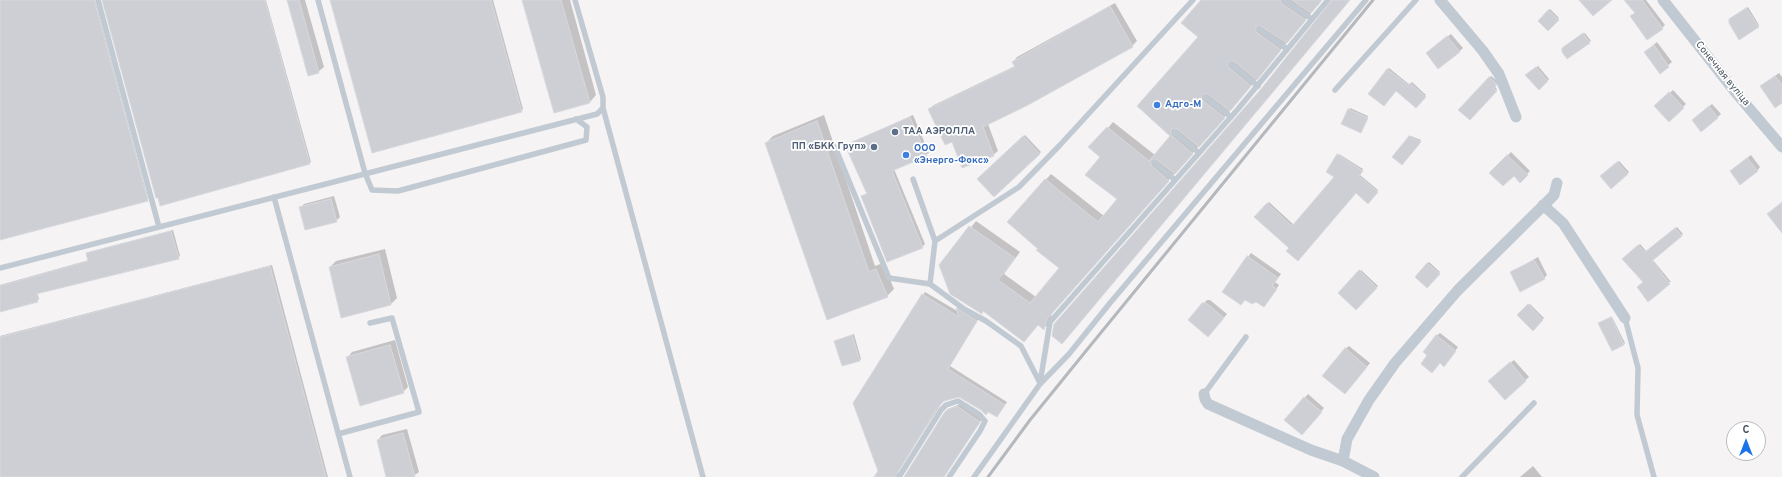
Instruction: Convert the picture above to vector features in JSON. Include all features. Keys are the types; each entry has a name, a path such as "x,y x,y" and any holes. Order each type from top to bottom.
{"street":[{"path":"1440,0 1499,74 1516,117"},
{"name":"Сонечная вуліца","path":"1663,0 1737,94 1782,146"},
{"path":"1344,461 1347,439 1369,400 1395,362 1458,290 1554,195 1558,183"},
{"path":"1543,205 1563,223 1624,318"},
{"path":"1204,394 1208,404 1311,450 1344,461 1374,477"}],"lane":[{"path":"98,0 159,227"},
{"path":"318,0 365,173 372,190 398,191 586,140 587,127 576,119"},
{"path":"575,0 603,98 603,108 703,477"},
{"path":"935,241 1019,187 1060,145 1193,0"},
{"path":"1284,0 1312,20"},
{"path":"1040,384 1050,322 1258,86 1328,0"},
{"path":"974,477 1040,384 1069,354 1115,297 1366,0"},
{"path":"1335,90 1416,0"},
{"path":"1259,29 1287,49"},
{"path":"1231,64 1258,86"},
{"path":"1205,97 1231,117"},
{"path":"0,268 597,114 603,108"},
{"path":"1174,132 1199,153"},
{"path":"835,146 889,278 930,284 964,309 986,321 1021,346 1040,384"},
{"path":"1154,162 1175,180"},
{"path":"913,179 935,241 930,284"},
{"path":"274,197 350,477"},
{"path":"338,434 419,412 392,318 370,323"},
{"path":"1624,318 1638,368 1637,415 1654,477"},
{"path":"1204,394 1246,336"},
{"path":"899,477 941,410 946,405 958,401 979,414 985,421 980,431 949,477"},
{"path":"1462,477 1534,403"}],"building":[{"path":"0,0 94,0 148,201 0,240"},
{"path":"102,0 265,0 310,164 160,206 158,198 156,198"},
{"path":"287,0 299,0 319,73 308,76"},
{"path":"330,0 491,0 522,112 372,153"},
{"path":"522,0 561,0 590,103 554,113"},
{"path":"1201,0 1280,0 1282,4 1306,20 1287,43 1261,26 1256,26 1256,32 1281,50 1257,80 1234,61 1228,61 1228,67 1251,86 1230,111 1208,94 1202,94 1202,100 1225,118 1199,147 1177,129 1171,129 1171,135 1193,154 1175,174 1156,159 1151,160 1151,165 1169,181 1047,319 1044,330 1038,325 1024,342 983,311 982,314 950,294 939,265 969,226 1015,258 998,280 1030,303 1059,268 1036,250 1038,249 1007,222 1045,179 1098,222 1117,199 1085,175 1100,157 1088,147 1107,127 1149,161 1170,136 1137,106 1198,37 1181,23"},
{"path":"1292,0 1322,0 1311,13"},
{"path":"1332,0 1350,0 1062,344 1052,336 1054,324 1261,89"},
{"path":"1579,0 1612,0 1593,16"},
{"path":"1624,0 1642,0 1663,29 1647,40 1630,16 1635,13"},
{"path":"1110,6 1133,47 1028,105 983,127 994,156 962,168 952,142 945,145 928,109 1015,67 1012,62"},
{"path":"1746,8 1759,27 1739,40 1729,23 1729,19"},
{"path":"1548,10 1559,20 1548,31 1538,21"},
{"path":"1583,33 1590,43 1567,59 1562,52 1562,48"},
{"path":"1447,36 1460,52 1438,69 1426,53"},
{"path":"1654,45 1669,67 1660,74 1644,52"},
{"path":"1536,67 1548,81 1539,90 1525,75"},
{"path":"1387,69 1408,85 1410,83 1426,97 1416,108 1396,91 1384,106 1368,94"},
{"path":"1775,76 1782,85 1782,103 1775,108 1760,86"},
{"path":"1489,77 1495,82 1496,87 1494,89 1497,91 1470,120 1458,110"},
{"path":"1669,92 1684,108 1669,122 1654,106"},
{"path":"1709,106 1718,118 1701,132 1692,120"},
{"path":"1348,109 1368,118 1361,133 1341,124"},
{"path":"910,117 927,156 892,171 923,248 887,262 861,196 867,194 845,145"},
{"path":"817,121 869,272 876,269 888,297 827,320 765,143"},
{"path":"1023,136 1040,154 994,197 977,179"},
{"path":"1409,136 1421,142 1402,165 1392,157"},
{"path":"1337,154 1363,171 1359,176 1378,192 1368,204 1356,193 1298,261 1286,251 1289,248 1254,217 1267,203 1292,226 1334,177 1326,172"},
{"path":"1507,155 1528,175 1520,183 1514,176 1503,186 1489,173"},
{"path":"1747,158 1758,171 1740,185 1730,171"},
{"path":"1617,162 1628,174 1611,189 1600,176"},
{"path":"331,199 337,222 305,230 299,207"},
{"path":"1782,202 1782,233 1767,214"},
{"path":"1675,228 1682,236 1652,261 1670,284 1648,302 1637,287 1643,282 1622,259 1638,245 1645,252"},
{"path":"171,231 179,259 36,294 38,302 0,312 0,286 88,261 86,253"},
{"path":"379,254 391,305 341,318 329,267"},
{"path":"1247,256 1278,278 1272,286 1277,289 1264,307 1256,302 1252,304 1245,300 1241,305 1222,292"},
{"path":"1534,260 1545,279 1520,292 1510,272"},
{"path":"1427,263 1440,274 1427,288 1415,277"},
{"path":"270,266 326,477 0,477 0,337"},
{"path":"1359,270 1377,288 1356,310 1338,293"},
{"path":"922,294 959,317 956,308 977,321 948,369 1005,405 997,417 988,412 986,415 981,410 959,397 944,401 937,408 895,477 874,477 878,471 853,403"},
{"path":"1202,303 1206,303 1224,318 1208,337 1188,320"},
{"path":"1528,304 1543,320 1533,331 1517,315"},
{"path":"1611,317 1624,345 1612,351 1598,323"},
{"path":"852,335 860,361 842,366 834,341"},
{"path":"1436,335 1456,351 1444,367 1440,363 1432,373 1421,364 1427,355 1423,352"},
{"path":"390,345 404,393 360,406 346,357"},
{"path":"1345,348 1367,367 1345,394 1322,376"},
{"path":"1510,362 1526,381 1505,400 1488,381"},
{"path":"1304,397 1322,412 1302,435 1284,420"},
{"path":"957,406 980,422 944,477 904,477 944,413 948,409"},
{"path":"403,433 415,477 386,477 377,440"}],"railway":[{"path":"988,477 1030,420 1373,0"}],"place":[{"name":"Адго-М","path":"1157,105"},
{"name":"ТАА АЭРОЛЛА","path":"895,132"},
{"name":"ПП «БКК Груп»","path":"874,147"},
{"name":"ООО «Энерго-Фокс»","path":"906,155"}]}
